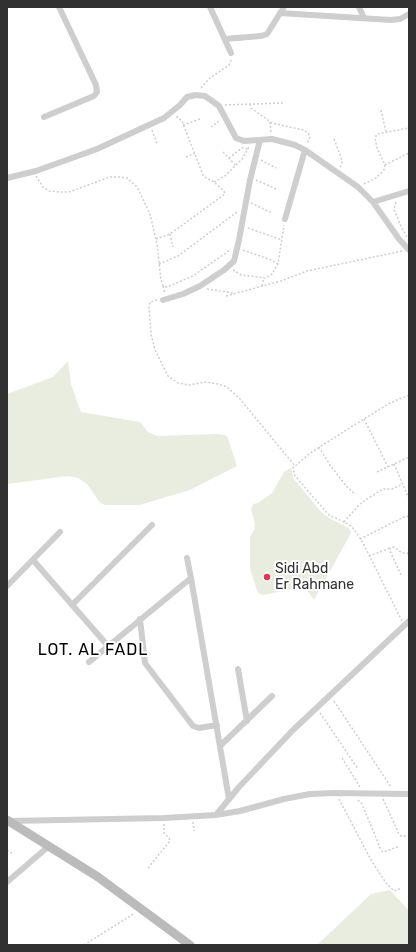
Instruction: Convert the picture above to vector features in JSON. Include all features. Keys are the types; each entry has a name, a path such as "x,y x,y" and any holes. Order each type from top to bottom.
{"street":[{"path":"44,117 94,96 97,92 96,85 59,7"},
{"path":"210,7 231,53"},
{"path":"359,7 364,18"},
{"path":"225,39 261,36 267,34 282,10 391,20 400,19 409,14"},
{"path":"7,178 33,172 96,149 164,118 187,97 196,95 205,96 219,106 236,138 244,141 272,139 283,141 304,150 358,187 373,202 408,250"},
{"path":"163,300 183,294 200,286 234,261 250,177 260,140"},
{"path":"285,219 304,150"},
{"path":"373,202 409,191"},
{"path":"72,605 152,525"},
{"path":"7,586 60,532"},
{"path":"187,558 229,799"},
{"path":"33,560 108,646"},
{"path":"89,662 191,578"},
{"path":"140,619 145,663 193,726 199,728 217,725"},
{"path":"216,815 273,750 407,624"},
{"path":"238,669 246,721"},
{"path":"220,746 272,696"},
{"path":"8,821 164,818 216,815 240,811 284,798 310,794 409,794"},
{"path":"8,821 98,877 190,945"},
{"path":"7,882 49,846"}],"path":[{"path":"196,95 210,78 229,65 232,59 231,53"},
{"path":"219,106 283,103"},
{"path":"250,104 251,108 272,124 303,130 308,133 310,137 304,150"},
{"path":"381,110 386,132"},
{"path":"156,239 170,234 225,194 224,190 206,178 203,174 180,119 172,112"},
{"path":"211,127 225,116"},
{"path":"183,125 200,119"},
{"path":"270,122 272,139"},
{"path":"150,125 157,144"},
{"path":"358,187 376,178 384,170 385,164 377,148 375,138 377,134 409,128"},
{"path":"334,139 342,163 337,172"},
{"path":"214,182 225,176 242,159 252,141"},
{"path":"228,158 242,148 248,148"},
{"path":"223,152 235,165"},
{"path":"385,164 409,153"},
{"path":"186,156 195,154"},
{"path":"256,157 276,168"},
{"path":"33,172 43,187 49,191 60,192 69,192 110,177 127,178 137,187 150,214 156,239 163,286 167,287 193,276 237,246 278,264"},
{"path":"250,177 276,190"},
{"path":"398,195 394,209 409,240"},
{"path":"159,264 178,256 246,203 272,212"},
{"path":"227,267 242,275 264,277 272,274 278,264 285,219"},
{"path":"242,225 282,240"},
{"path":"170,234 173,247"},
{"path":"226,296 281,281 307,271 408,250"},
{"path":"262,286 264,277"},
{"path":"200,286 235,294"},
{"path":"163,300 150,302 149,307 151,334 155,350 168,376 178,383 189,384 205,382 227,387 240,399 295,466"},
{"path":"407,624 354,530 348,524 329,515 319,505 295,476 293,468 319,447 390,403 409,395"},
{"path":"364,419 388,467"},
{"path":"319,447 330,465 347,487 354,493"},
{"path":"377,472 409,457"},
{"path":"394,464 409,499"},
{"path":"344,522 360,504 370,497 383,489 392,489 402,484"},
{"path":"360,539 406,516 409,517"},
{"path":"369,556 390,548 394,548 409,555"},
{"path":"390,548 401,575"},
{"path":"330,696 396,794"},
{"path":"317,708 358,769"},
{"path":"342,758 363,794"},
{"path":"336,793 364,849 386,883 394,891 402,888"},
{"path":"354,793 362,804 381,850 383,852 400,846"},
{"path":"381,794 399,834 401,836 407,836"},
{"path":"193,816 194,831"},
{"path":"148,868 170,841 164,833 164,818"},
{"path":"7,850 13,854"},
{"path":"84,945 141,908"}],"shaded area":[{"path":"68,361 71,384 81,412 140,422 148,432 157,436 225,435 228,438 237,466 190,490 140,505 105,505 100,503 87,484 78,478 68,476 7,484 7,394 53,377"},
{"path":"291,468 293,478 322,513 349,528 351,533 314,600 308,592 298,588 263,595 258,593 250,569 250,537 254,530 255,524 251,509 253,504 258,503 272,493 284,472"},
{"path":"390,890 409,911 409,945 317,945 371,894"}],"place":[{"name":"Sidi Abd Er Rahmane","path":"267,577"}],"district":[{"name":"LOT. AL FADL","path":"93,650"}]}
